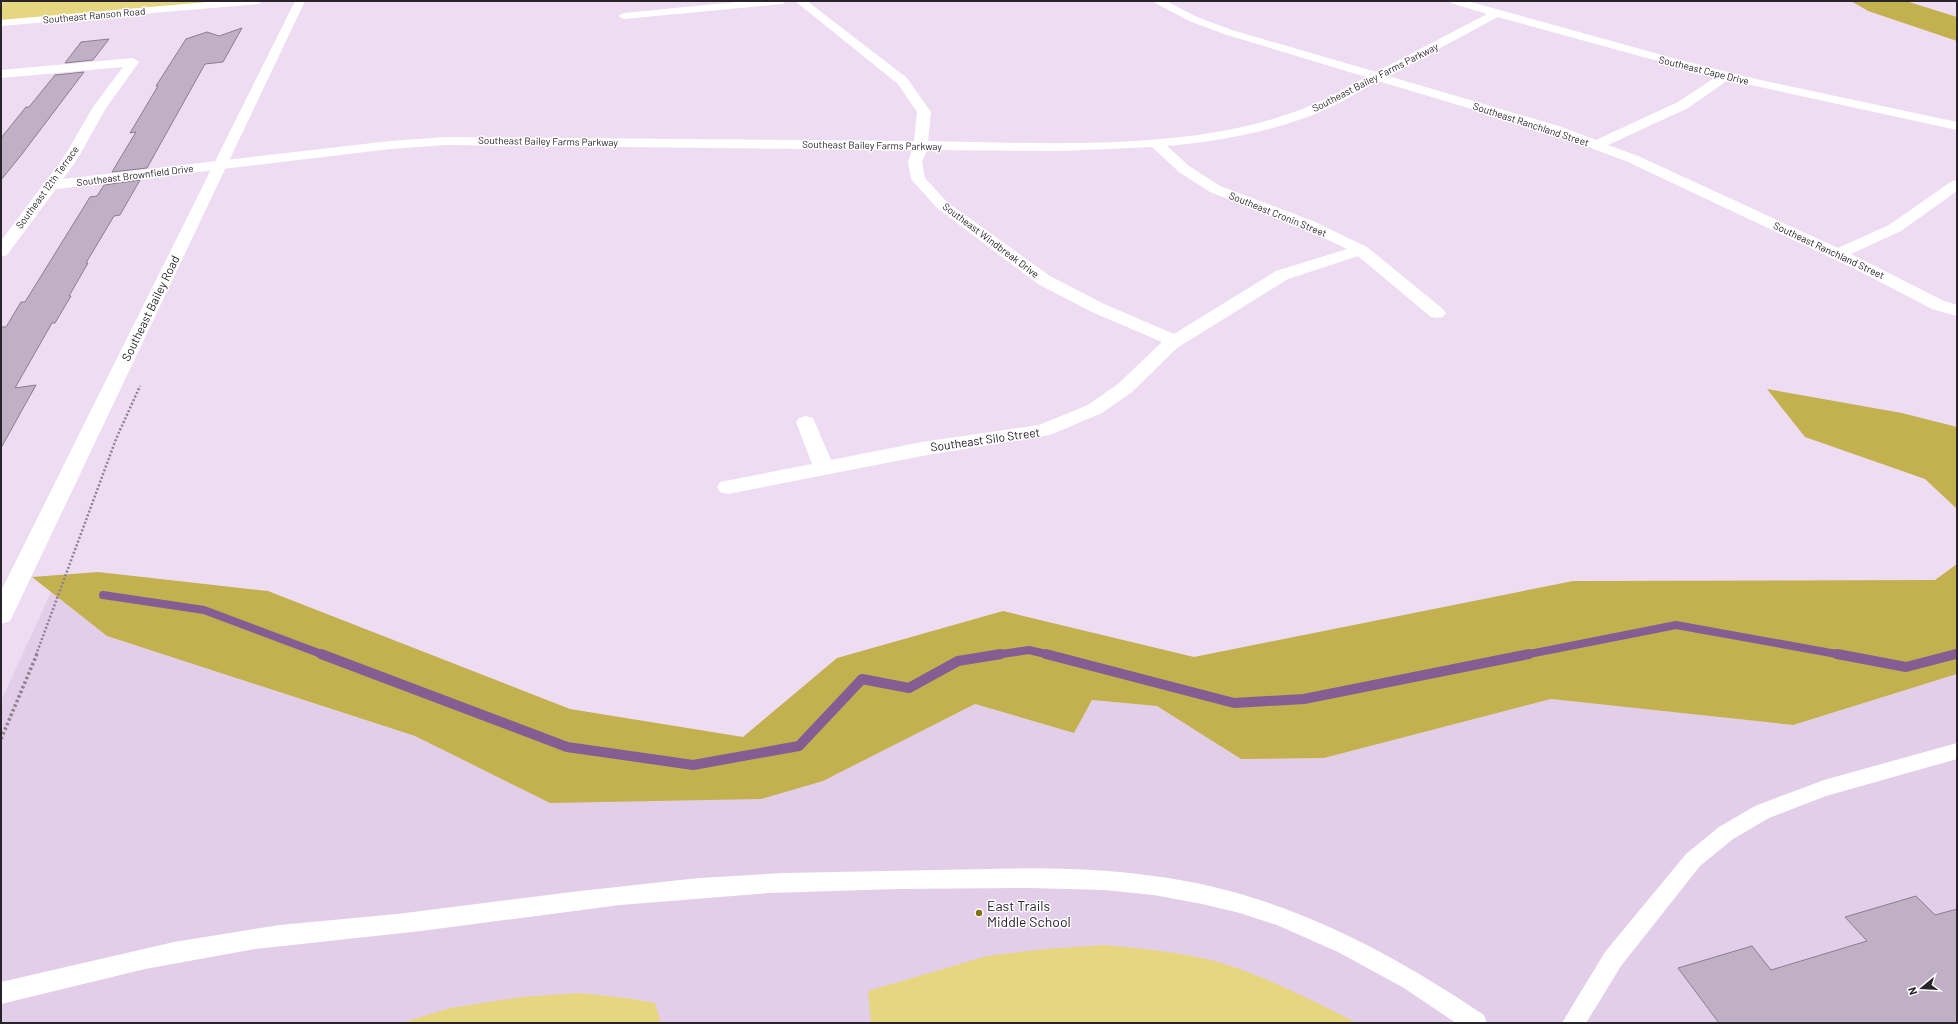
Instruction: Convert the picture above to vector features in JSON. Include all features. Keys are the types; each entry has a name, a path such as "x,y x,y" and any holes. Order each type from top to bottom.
{"street":[{"name":"Southeast Ranson Road","path":"1,23 258,1"},
{"name":"Southeast Bailey Road","path":"1,615 300,1"},
{"path":"624,16 782,1"},
{"name":"Southeast Windbreak Drive","path":"800,1 903,82 924,112 921,146 916,162 918,179 942,205 1044,280 1098,308 1175,341"},
{"name":"Southeast Ranchland Street","path":"1157,1 1193,19 1228,32 1557,130 1633,159 1838,254 1938,305 1957,311"},
{"name":"Southeast Cape Drive","path":"1455,1 1725,76 1957,126"},
{"name":"Southeast Bailey Farms Parkway","path":"220,165 446,140 1062,147 1156,143 1213,137 1269,124 1317,108 1497,13"},
{"name":"Southeast 12th Terrace","path":"1,74 133,62 100,107 71,158 49,185 1,252"},
{"path":"1596,146 1683,105 1725,76"},
{"name":"Southeast Cronin Street","path":"1156,143 1184,169 1215,189 1307,224 1361,250 1438,313"},
{"name":"Southeast Brownfield Drive","path":"49,185 220,165"},
{"path":"1838,254 1895,228 1957,184"},
{"name":"Southeast Silo Street","path":"728,487 922,448 1043,431 1095,409 1125,388 1175,341 1282,275 1361,250"},
{"path":"806,422 824,468"}],"lane":[{"path":"1573,1023 1614,959 1693,860 1726,833 1762,812 1824,788 1957,751"},
{"path":"1,993 111,966 230,942 301,933 384,926 586,900 739,885 920,878 1077,878 1144,884 1200,893 1259,908 1317,930 1377,960 1432,992 1476,1023"}],"path":[{"path":"1,739 33,664 116,439 142,382"}],"shaded area":[{"path":"5,1 226,1 1,20 1,5"},
{"path":"1851,1 1906,1 1957,17 1957,41 1868,11"},
{"path":"1767,389 1902,413 1957,427 1957,509 1925,479 1805,437"},
{"path":"1957,564 1957,674 1793,725 1551,699 1324,758 1241,759 1157,706 1092,700 1074,733 975,704 823,781 761,799 550,803 415,736 107,636 32,577 98,572 268,591 570,709 743,737 837,658 1003,611 1194,657 1573,581 1935,580"},
{"name":"East Trails Middle School","path":"51,592 107,636 415,736 550,803 823,781 975,704 1074,733 1092,700 1157,706 1241,759 1324,758 1551,699 1793,725 1957,674 1957,1023 1,1023 1,701"},
{"path":"1104,945 1170,952 1219,962 1281,986 1357,1023 871,1023 868,991 987,956 1045,949"},
{"path":"579,993 655,1003 661,1023 401,1023 450,1008 522,997"}],"building":[{"path":"242,28 223,62 205,64 147,168 112,172 136,132 130,133 158,86 156,86 186,39 207,32 219,36"},
{"path":"109,39 93,60 65,63 81,42"},
{"path":"84,72 1,180 1,138 55,75"},
{"path":"140,180 120,215 114,216 86,263 88,263 69,296 71,296 55,323 52,323 15,388 36,385 1,448 1,327 6,327 21,302 25,302 90,197 97,196 104,185"},
{"path":"1916,896 1935,915 1957,909 1957,1023 1719,1023 1678,968 1752,946 1771,970 1867,941 1845,917"}],"waterway":[{"path":"103,595 204,610 324,655"},
{"path":"1524,655 1676,625 1842,655"},
{"path":"995,655 1029,650 1048,655"},
{"path":"321,654 567,747 693,765 799,746 862,679 909,688 958,661 1001,654"},
{"path":"1524,655 1529,654"},
{"path":"1837,654 1906,667 1953,655"},
{"path":"1953,655 1957,654"},
{"path":"1048,655 1234,703 1304,699 1524,655"}],"place":[{"name":"East Trails Middle School","path":"979,913"}]}
